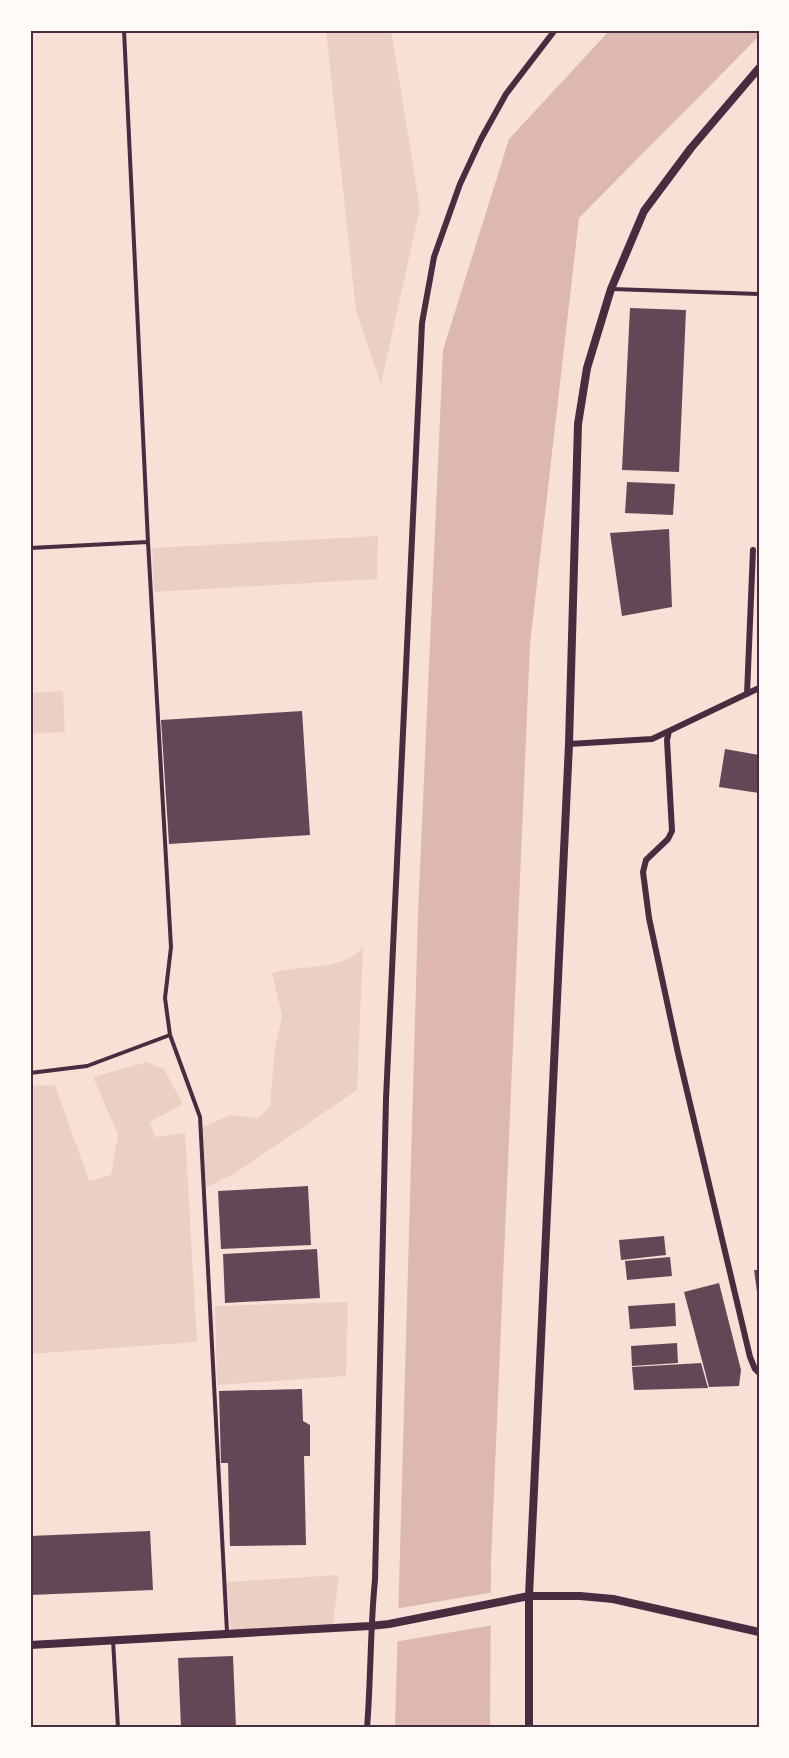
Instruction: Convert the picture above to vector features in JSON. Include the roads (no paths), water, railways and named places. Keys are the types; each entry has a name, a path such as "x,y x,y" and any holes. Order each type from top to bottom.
{"street":[{"path":"367,1728 371,1676 370,1626 375,1580 386,1110 422,323 434,257 460,184 506,94 555,30"},
{"path":"529,1728 529,1596 569,744 578,424 587,368 611,288 644,211 691,148 759,68"},
{"path":"747,694 753,550"},
{"path":"569,744 652,739 759,688"},
{"path":"669,731 667,740 672,831 668,839 646,860 643,872 648,918 750,1356 755,1370 759,1373"},
{"path":"30,1645 370,1626 529,1596 580,1596 613,1599 759,1632"}],"lane":[{"path":"124,30 148,542 171,947 165,998 170,1035 200,1118 227,1634"},
{"path":"611,288 759,294"},
{"path":"30,548 148,542"},
{"path":"30,1073 87,1066 170,1035"},
{"path":"113,1639 118,1728"}]}
